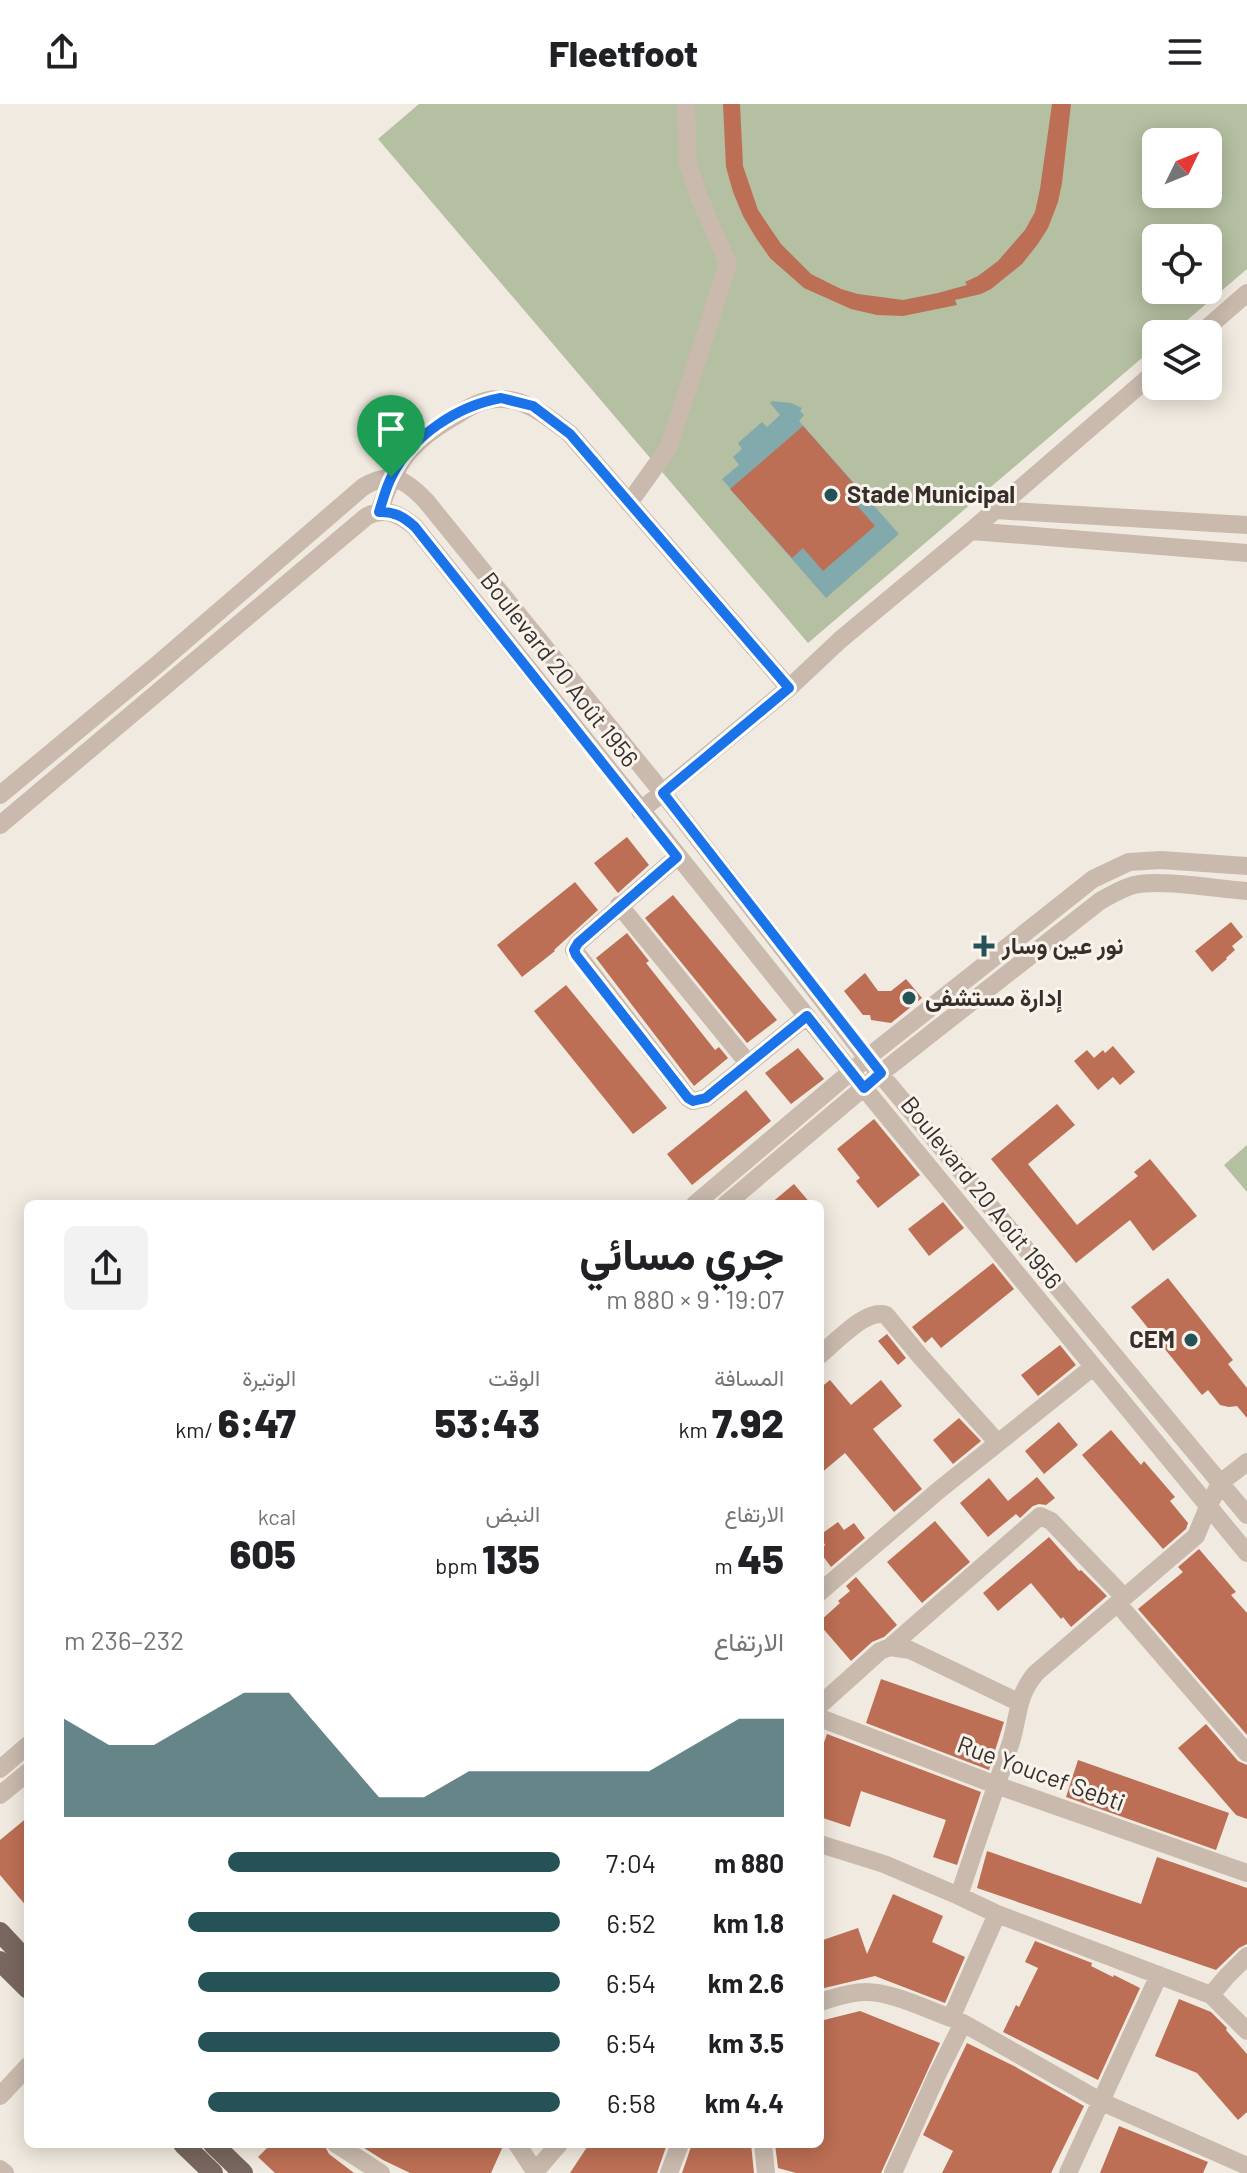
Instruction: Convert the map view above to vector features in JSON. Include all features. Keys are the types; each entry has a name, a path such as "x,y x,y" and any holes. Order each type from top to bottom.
{"main road":[{"path":"0,1932 24,1958"},
{"path":"0,1961 24,1985"},
{"path":"187,2148 213,2173"},
{"path":"217,2148 243,2173"}],"street":[{"path":"629,503 669,447 728,264 688,165 686,104"},
{"path":"1216,320 1247,293"},
{"path":"640,811 789,688 840,640 1142,383"},
{"path":"0,825 367,516 379,512 391,477 409,449 435,428 479,402 501,398 533,406 570,434 789,688"},
{"path":"30,800 4,786 158,664 363,487 391,477"},
{"name":"Boulevard 20 Août 1956","path":"391,477 412,486 426,501 663,793 867,1058 1247,1515"},
{"path":"995,510 1247,525"},
{"name":"Boulevard 20 Août 1956","path":"379,512 388,511 404,517 415,527 864,1088 1247,1553"},
{"path":"971,531 1247,553"},
{"path":"677,857 619,905 574,950 688,1098 693,1101 706,1098 807,1016"},
{"path":"700,1200 867,1058 1075,892 1110,870 1129,862 1161,860 1247,866"},
{"path":"731,1200 881,1073 1087,910 1119,890 1149,884 1247,891"},
{"path":"619,905 748,1063"},
{"path":"824,1352 866,1317 879,1313 886,1315 998,1443"},
{"path":"824,1589 939,1490 1093,1367"},
{"path":"959,1896 1016,1726 1022,1692 1036,1673 1196,1536 1220,1483 1247,1462"},
{"path":"824,1701 1040,1516 1051,1521 1121,1600 1247,1753"},
{"path":"890,1647 899,1647 931,1659 1020,1703"},
{"name":"Rue Youcef Sebti","path":"824,1720 996,1785 1247,1873"},
{"path":"0,1769 24,1748"},
{"path":"0,1795 24,1775"},
{"path":"824,1845 884,1864 997,1914 1211,1995 1247,2031"},
{"path":"893,2173 937,2075 997,1914"},
{"path":"1211,1995 1247,1956"},
{"path":"1068,2173 1159,1975"},
{"path":"824,2001 865,1992 886,1995 957,2020 1102,2102 1247,2166"},
{"path":"0,2096 24,2070"},
{"path":"342,2148 381,2173"},
{"path":"519,2148 535,2173 556,2148"},
{"path":"669,2173 678,2148"},
{"path":"764,2148 769,2172"},
{"path":"0,2169 5,2173"}],"green space":[{"name":"Stade Municipal","path":"419,104 1247,104 1247,269 1222,290 1222,224 1142,224 1142,304 1206,304 1187,320 1142,320 1142,358 808,643 378,139"},
{"path":"1247,1145 1247,1192 1224,1165"}],"water":[{"path":"770,403 802,408 800,411 804,415 799,421 899,534 826,598 722,479 739,465 733,457 742,449 738,443 762,422 767,427 780,415"}],"building":[{"path":"723,104 740,104 743,166 758,210 781,244 811,274 858,294 903,300 938,293 967,285 965,282 998,261 1025,230 1035,212 1052,104 1071,104 1058,202 1048,228 1037,245 1022,264 991,289 955,300 957,305 903,316 877,315 851,309 804,288 770,258 756,238 743,216 726,167"},
{"path":"803,426 863,494 854,502 875,526 823,571 803,548 792,558 730,489"},
{"path":"627,837 649,865 618,893 594,863"},
{"path":"575,882 598,910 522,977 497,945"},
{"path":"673,895 777,1020 747,1043 645,918"},
{"path":"1231,922 1243,937 1232,946 1235,950 1212,972 1195,951"},
{"path":"627,933 649,961 646,963 715,1050 719,1047 728,1058 694,1086 596,958"},
{"name":"إدارة مستشفى","path":"865,973 878,991 891,991 906,979 922,998 891,1023 871,1020 870,1015 863,1015 844,991"},
{"path":"566,985 667,1108 633,1134 534,1011"},
{"path":"1113,1046 1135,1072 1120,1085 1113,1077 1098,1090 1074,1061 1087,1050 1094,1058"},
{"path":"798,1048 824,1079 791,1104 765,1073"},
{"path":"746,1090 771,1121 692,1185 667,1154"},
{"path":"1057,1104 1075,1125 1028,1164 1077,1225 1138,1176 1134,1172 1150,1159 1197,1216 1153,1251 1130,1220 1076,1263 991,1159"},
{"path":"874,1119 920,1175 878,1208 856,1181 860,1178 837,1149"},
{"path":"794,1184 808,1200 775,1200"},
{"path":"943,1202 964,1228 929,1256 908,1229"},
{"path":"993,1263 1014,1289 941,1348 932,1337 925,1343 912,1327"},
{"path":"1168,1278 1233,1360 1228,1364 1247,1388 1247,1418 1237,1406 1220,1405 1208,1390 1202,1395 1131,1307"},
{"path":"887,1334 906,1358 898,1365 878,1341"},
{"path":"1060,1345 1076,1365 1038,1396 1021,1375"},
{"path":"830,1380 851,1405 881,1380 902,1406 873,1429 922,1489 894,1512 845,1453 824,1471 824,1385"},
{"path":"959,1418 981,1441 953,1464 933,1440"},
{"path":"1059,1422 1078,1445 1044,1474 1025,1451"},
{"path":"1111,1430 1141,1465 1144,1461 1175,1497 1170,1501 1188,1523 1186,1529 1163,1549 1082,1455"},
{"path":"1037,1477 1055,1498 1046,1505 1033,1506 1020,1518 1016,1514 988,1537 960,1503 989,1478 1008,1501"},
{"path":"935,1521 970,1562 922,1603 887,1562"},
{"path":"838,1522 844,1530 854,1523 865,1538 831,1567 824,1557 824,1532"},
{"path":"1049,1537 1079,1571 1107,1596 1071,1627 1031,1583 998,1611 983,1593"},
{"path":"1199,1549 1236,1592 1231,1595 1247,1613 1247,1735 1138,1609 1183,1572 1178,1567"},
{"path":"856,1577 897,1625 851,1661 824,1630 824,1617 850,1591 846,1586"},
{"path":"881,1679 1004,1722 989,1770 866,1723"},
{"path":"1206,1724 1238,1761 1247,1765 1247,1819 1236,1815 1178,1748"},
{"path":"827,1734 981,1792 957,1865 933,1857 946,1820 861,1791 850,1827 824,1818 824,1743"},
{"path":"1078,1760 1229,1813 1216,1850 1066,1797"},
{"path":"24,1820 24,1903 0,1875 0,1840"},
{"path":"987,1851 1141,1904 1157,1857 1247,1888 1247,1944 1216,1970 977,1888"},
{"path":"893,1894 943,1916 932,1942 965,1957 945,2003 875,1976 824,1988 824,1940 858,1928 867,1954"},
{"path":"1035,1941 1092,1963 1091,1966 1140,1988 1098,2080 1003,2032 1038,1968 1025,1962"},
{"path":"1179,1999 1211,2012 1247,2054 1247,2112 1238,2120 1197,2073 1155,2056"},
{"path":"860,2011 940,2043 881,2173 796,2173 778,2168 776,2148 824,2148 824,2020"},
{"path":"967,2043 1084,2106 1051,2173 942,2173 953,2151 923,2135"},
{"path":"1119,2126 1208,2162 1203,2173 1100,2173"},
{"path":"267,2148 326,2148 329,2154 354,2173 275,2173 258,2157"},
{"path":"364,2148 502,2148 491,2173 410,2173"},
{"path":"586,2148 666,2148 657,2173 570,2173"},
{"path":"691,2148 751,2148 754,2173 682,2173"}],"place":[{"name":"Stade Municipal","path":"831,495"},
{"name":"نور عين وسار","path":"984,946"},
{"name":"إدارة مستشفى","path":"909,998"},
{"name":"CEM","path":"1191,1340"}],"route":[{"path":"501,398 533,406 570,434 789,688 663,793 881,1073 864,1088 807,1016 706,1098 693,1101 576,955 574,950 578,943 677,857 415,527 404,517 388,511 379,512 391,477 409,449 435,428 479,402 501,398"}]}
